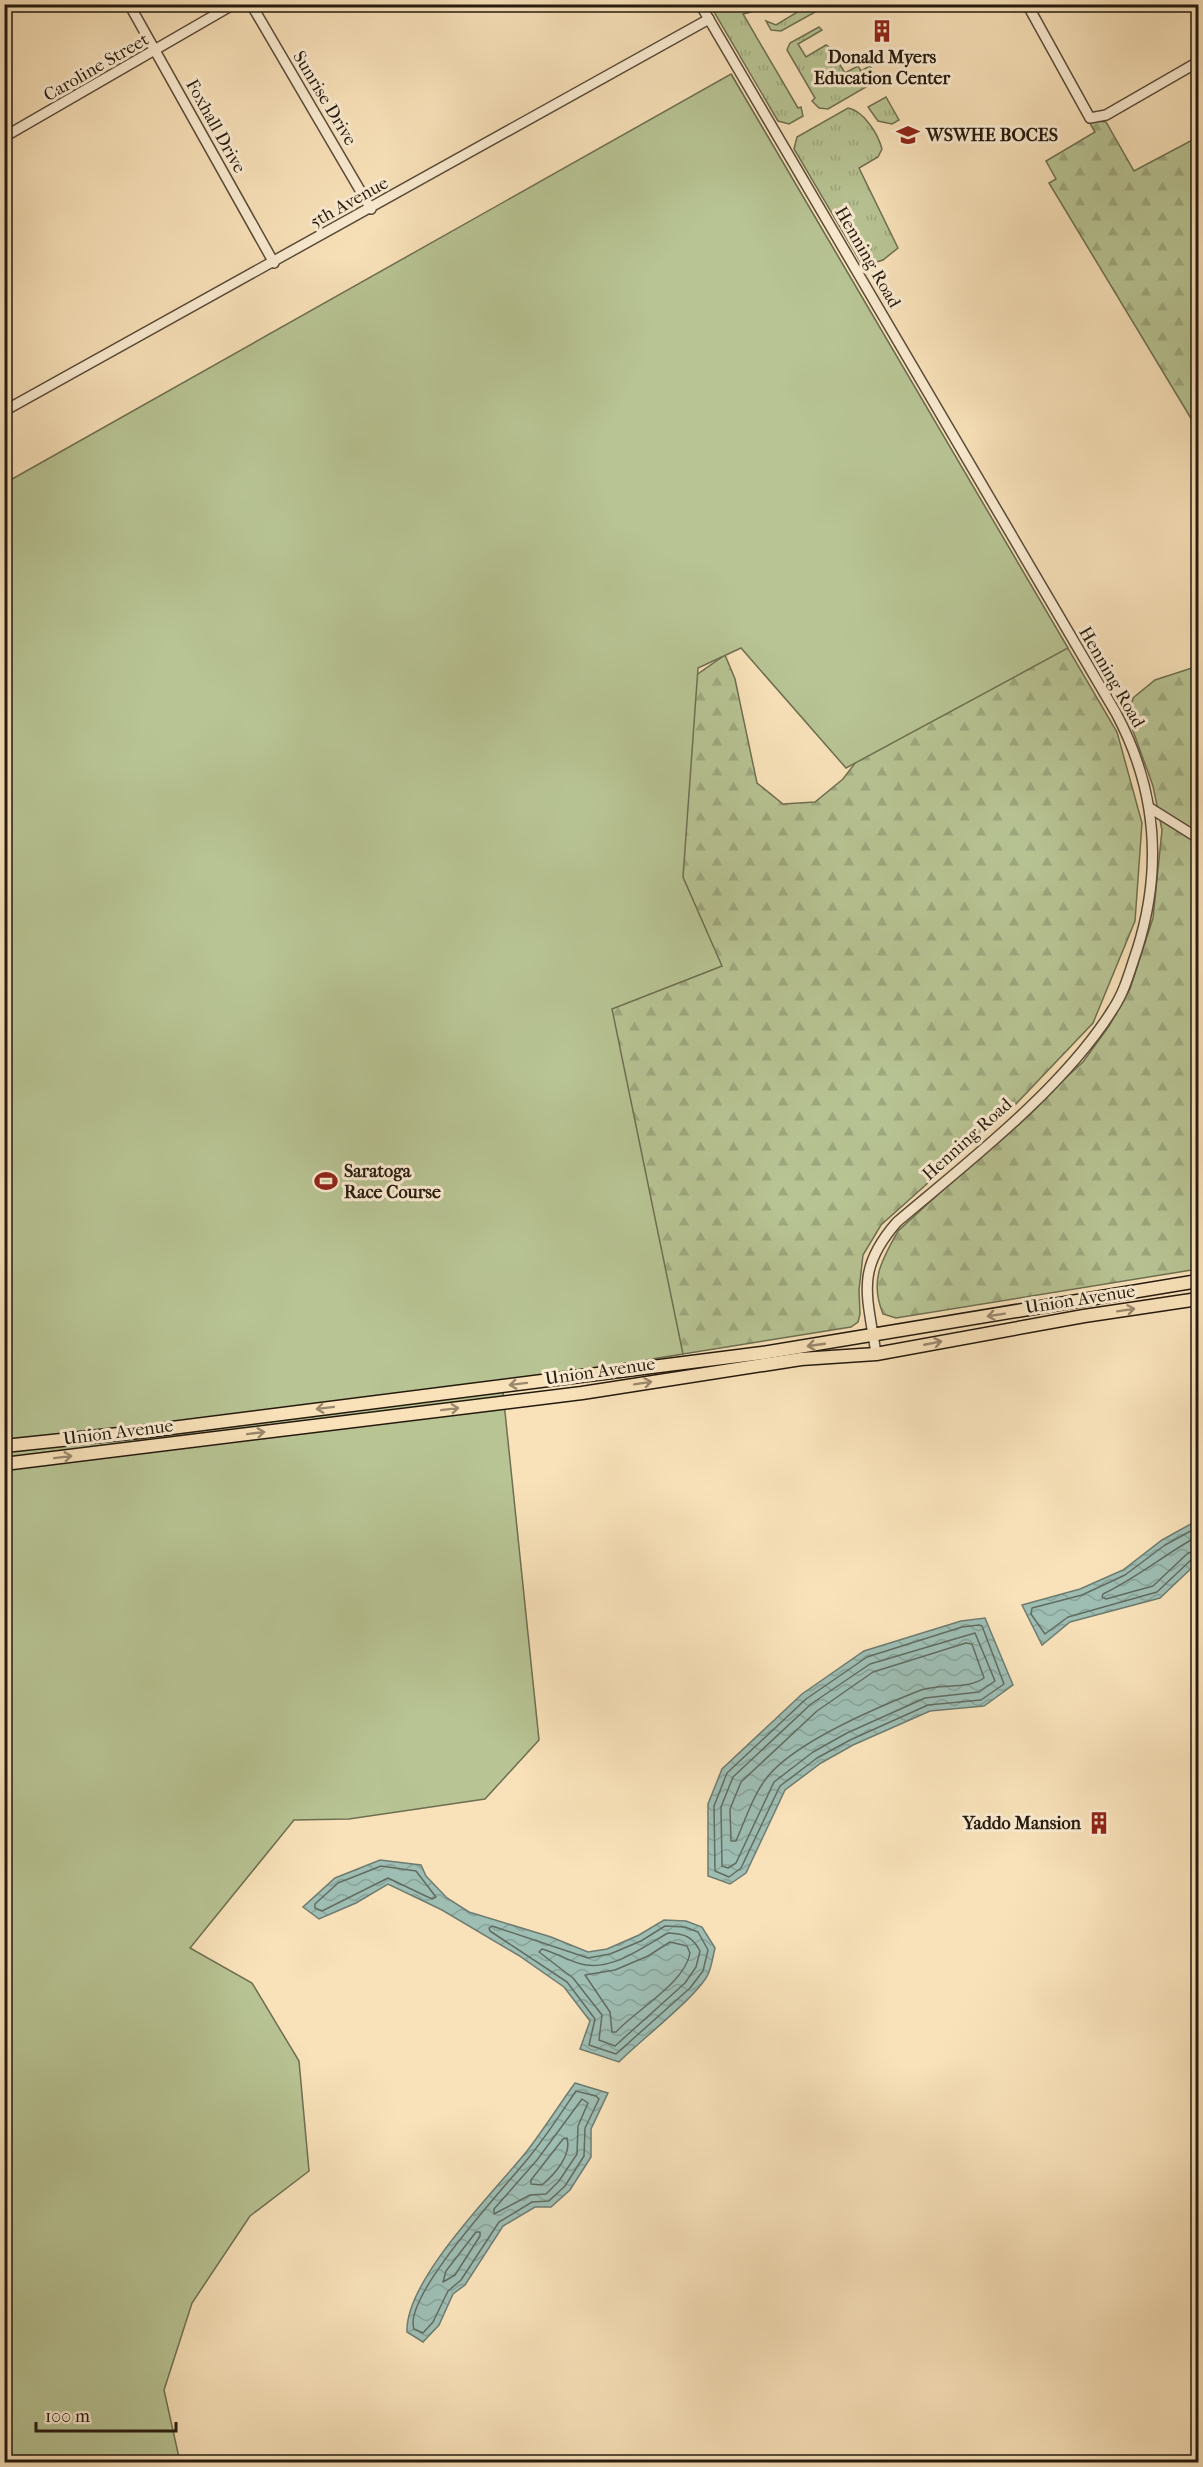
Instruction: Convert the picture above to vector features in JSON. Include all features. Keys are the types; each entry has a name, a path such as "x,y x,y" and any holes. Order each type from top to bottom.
{"main road":[{"name":"Union Avenue","path":"4,1446 147,1431 762,1353 1198,1281"},
{"name":"Union Avenue","path":"4,1464 582,1393 801,1359 876,1354 1072,1318 1198,1299"}],"street":[{"name":"Foxhall Drive","path":"129,4 274,263"},
{"name":"Caroline Street","path":"4,137 156,52 234,4"},
{"name":"Sunrise Drive","path":"251,4 371,209"},
{"name":"Henning Road","path":"700,4 1116,713 1141,770 1150,808 1153,859 1148,906 1127,981 1114,1009 1058,1080 897,1222 879,1243 872,1256 867,1285 876,1354"},
{"path":"1027,4 1090,118 1106,115 1198,62"},
{"name":"5th Avenue","path":"4,411 274,263 709,19"},
{"path":"1150,808 1198,838"}],"green space":[{"path":"710,5 746,5 751,12 743,14 798,108 801,107 803,116 789,124 778,121"},
{"path":"809,5 813,5 817,11 781,31 771,30 766,21 776,25"},
{"path":"819,27 822,30 798,44 806,57 826,45 845,73 858,66 861,71 870,66 878,80 828,109 819,108 812,101 815,98 787,50 790,43"},
{"path":"731,74 1117,732 1142,823 1135,921 1093,1023 1014,1106 881,1225 863,1255 858,1322 851,1327 502,1383 672,692 725,655 735,679 757,783 783,804 815,802 843,779 884,725"},
{"name":"Saratoga Race Course","path":"731,74 1068,648 846,768 741,648 698,668 683,877 722,966 612,1009 683,1354 502,1383 539,1740 485,1799 349,1819 294,1820 190,1948 252,1983 299,2061 309,2171 250,2216 192,2303 164,2390 180,2462 5,2462 5,483"},
{"path":"886,97 899,120 892,124 878,121 868,107"},
{"path":"848,108 865,118 880,143 882,149 878,157 859,168 898,248 883,260 863,266 794,149 797,137"},
{"path":"1088,120 1106,122 1134,171 1198,137 1198,430 1049,183 1056,179 1046,161 1095,132"},
{"path":"1198,666 1198,1269 896,1318 883,1314 877,1291 877,1280 887,1251 898,1231 1083,1062 1109,1026 1130,989 1153,918 1162,830 1153,786 1128,717 1133,698 1155,680"}],"water":[{"path":"1198,1520 1198,1562 1160,1598 1070,1622 1042,1645 1022,1605 1080,1589 1123,1570 1162,1540"},
{"path":"985,1618 1013,1685 984,1706 930,1711 853,1745 821,1763 785,1790 746,1873 730,1884 708,1876 708,1804 722,1769 802,1694 864,1651 961,1621"},
{"path":"380,1860 421,1865 426,1876 447,1898 469,1912 551,1937 588,1952 607,1949 639,1935 664,1920 686,1921 702,1927 715,1948 710,1969 695,1992 619,2062 580,2049 590,2021 564,1987 518,1955 442,1910 388,1884 356,1903 319,1919 303,1907 335,1878"},
{"path":"575,2083 608,2093 591,2129 591,2157 570,2190 551,2207 535,2207 503,2226 465,2285 453,2294 439,2325 423,2342 407,2332 410,2311 435,2263 454,2237 527,2151"}],"place":[{"name":"Donald Myers Education Center","path":"882,31"},
{"name":"WSWHE BOCES","path":"908,135"},
{"name":"Saratoga Race Course","path":"326,1181"},
{"name":"Yaddo Mansion","path":"1099,1823"}]}
